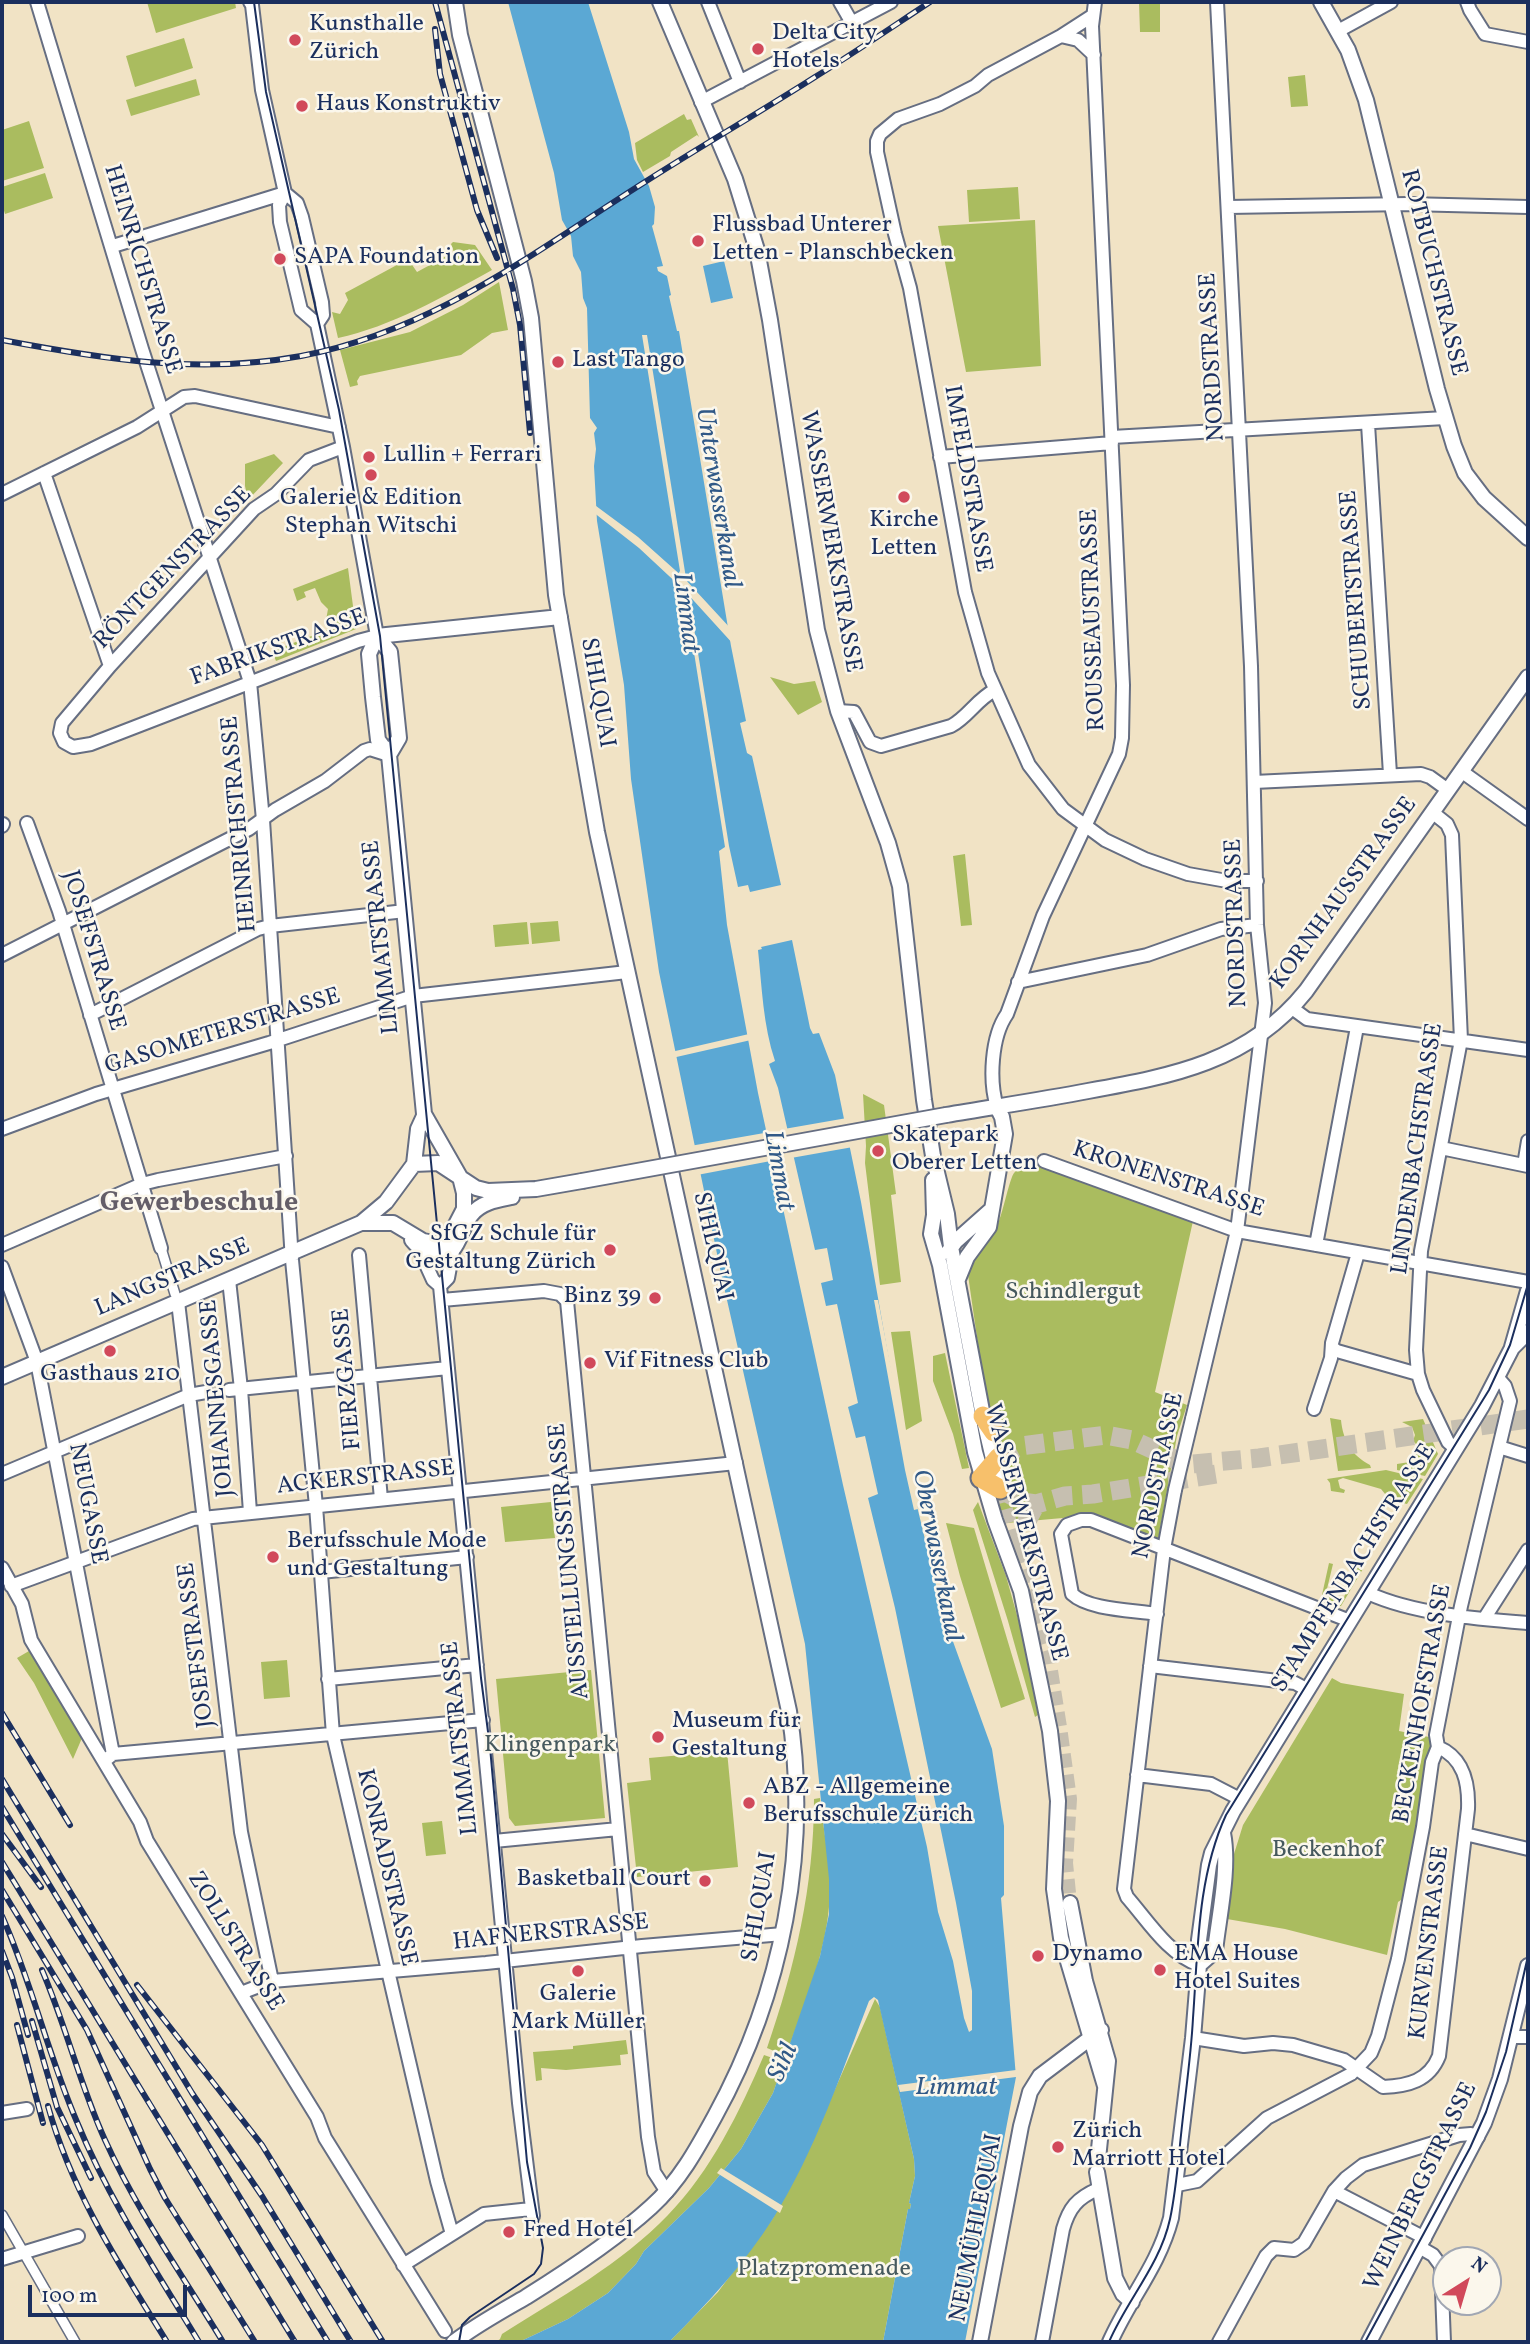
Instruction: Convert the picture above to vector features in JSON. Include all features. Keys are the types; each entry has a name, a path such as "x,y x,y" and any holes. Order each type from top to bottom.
{"highway":[{"path":"997,1459 981,1478 1000,1489"}],"street":[{"name":"HEINRICHSTRASSE","path":"37,2 142,349 250,682 263,820 292,1254 316,1506"},
{"path":"252,3 266,2"},
{"name":"SIHLQUAI","path":"447,2 460,35"},
{"name":"SIHLQUAI","path":"455,2 460,35 512,230 528,305 559,617 597,832 736,1463 794,1743 797,1819 783,1934 766,1999 730,2089 698,2148 667,2192 622,2232 544,2286 457,2338"},
{"name":"WASSERWERKSTRASSE","path":"660,2 739,190 762,274 817,630 838,711 888,843 900,886 924,1100 941,1215 951,1247 997,1459 1000,1489"},
{"path":"708,2 740,82"},
{"path":"840,2 852,23"},
{"path":"701,102 891,2"},
{"name":"ROUSSEAUSTRASSE","path":"958,1279 972,1250 989,1227 1005,1134 994,1096 993,1081 996,1046 1003,1020 1038,926 1113,769 1122,738 1124,709 1092,16 1095,2"},
{"name":"NORDSTRASSE","path":"1199,1965 1172,1949 1127,1897 1124,1889 1164,1549 1175,1490 1237,1231 1265,1003 1257,925 1251,666 1217,2"},
{"name":"ROTBUCHSTRASSE","path":"1321,2 1355,68 1366,100 1454,446 1465,473 1484,498 1528,538"},
{"path":"1338,31 1391,2"},
{"path":"1467,2 1485,34 1528,42"},
{"name":"LIMMATSTRASSE","path":"252,3 262,90 285,193 297,203 302,217 323,305 323,315 317,324"},
{"name":"IMFELDSTRASSE","path":"1092,16 988,75 975,86 940,104 898,120 880,134 877,141 887,201 910,288 965,593 977,640 995,690 1029,765 1063,808 1105,840 1145,859 1188,874 1227,881 1257,881"},
{"path":"1061,36 1078,40 1094,55"},
{"path":"113,246 285,193"},
{"name":"LIMMATSTRASSE","path":"285,193 279,205 280,222 301,310 317,324 339,426 377,636 390,652 398,738 389,755"},
{"path":"1228,207 1528,207"},
{"path":"2,494 137,427 184,397 195,396 303,418 318,424 339,426"},
{"path":"940,457 1238,430 1446,418"},
{"name":"SCHUBERTSTRASSE","path":"1368,424 1390,774"},
{"name":"RÖNTGENSTRASSE","path":"58,746 62,723 110,666 254,509 276,494 309,460 343,447"},
{"path":"44,473 110,666"},
{"name":"FABRIKSTRASSE","path":"58,746 91,744 377,636 559,617"},
{"name":"LIMMATSTRASSE","path":"377,636 369,654 373,697 378,740 389,755 424,1116"},
{"name":"KORNHAUSSTRASSE","path":"536,1189 1173,1075 1219,1057 1261,1034 1292,1007 1311,984 1528,677"},
{"path":"838,711 854,712 870,742 878,746 951,726 961,721 981,699 995,690"},
{"path":"2,955 263,820 325,781 365,751 370,749 389,755"},
{"path":"1461,771 1528,819"},
{"path":"1254,782 1421,774 1448,790"},
{"name":"LINDENBACHSTRASSE","path":"1432,812 1447,824 1452,835 1461,1040 1420,1263 1416,1350 1418,1374 1423,1390 1448,1442 1456,1449"},
{"name":"JOSEFSTRASSE","path":"27,823 63,924 177,1298 243,1840 272,1981"},
{"path":"90,1015 254,931 270,926 405,911"},
{"path":"1018,982 1147,955 1221,929 1257,925"},
{"name":"GASOMETERSTRASSE","path":"2,1129 112,1090 413,996 627,972"},
{"path":"1292,1007 1307,1019 1528,1050"},
{"path":"1316,1245 1357,1027"},
{"path":"361,1223 386,1202 414,1164 418,1129 424,1116"},
{"path":"361,1223 393,1223 435,1244 448,1239 464,1209 464,1193 460,1177 424,1116"},
{"path":"1441,1148 1526,1166 1528,1141"},
{"path":"2,1245 142,1185 286,1156"},
{"name":"KRONENSTRASSE","path":"1044,1161 1237,1231 1528,1282"},
{"path":"414,1164 438,1163 476,1188 488,1191 536,1189"},
{"path":"405,1231 418,1247 433,1280 440,1286 448,1278 453,1251 467,1222 478,1208 488,1203 525,1195 536,1189"},
{"path":"940,1265 951,1247 992,1209"},
{"path":"941,1215 962,1224 979,1221"},
{"name":"WASSERWERKSTRASSE","path":"941,1215 931,1234 940,1265 981,1478 1021,1591 1050,1731 1058,1801 1054,1863 1057,1912 1066,1959 1095,2034"},
{"name":"LANGSTRASSE","path":"2,1377 177,1298 229,1280 361,1223"},
{"path":"418,1247 436,1255 446,1255 453,1251"},
{"path":"951,1247 961,1251 972,1250"},
{"path":"1314,1409 1358,1253"},
{"name":"FIERZGASSE","path":"359,1255 381,1499"},
{"name":"NEUGASSE","path":"2,1266 37,1362 76,1561 108,1757"},
{"name":"JOHANNESGASSE","path":"229,1280 235,1390 246,1449 250,1511"},
{"name":"LIMMATSTRASSE","path":"440,1286 528,2186 521,2197 529,2211 484,2214 452,2234"},
{"name":"AUSSTELLUNGSSTRASSE","path":"442,1300 544,1291 560,1294 567,1301 650,2152 654,2172 667,2192"},
{"path":"1512,1348 1528,1291"},
{"name":"STAMPFENBACHSTRASSE","path":"1110,2342 1164,2244 1177,2185 1199,1965 1215,1951 1225,1864 1226,1845 1223,1833 1240,1799 1456,1449 1498,1378 1512,1348 1528,1332"},
{"path":"1333,1348 1418,1374"},
{"path":"235,1390 448,1368"},
{"name":"BECKENHOFSTRASSE","path":"1177,2185 1197,2181 1267,2118 1351,2074 1371,2053 1393,1981 1423,1827 1432,1762 1438,1747 1436,1735 1459,1617 1510,1401 1505,1385 1498,1378"},
{"path":"2,1474 189,1395 206,1392"},
{"path":"1499,1447 1528,1456"},
{"name":"ACKERSTRASSE","path":"12,1586 171,1526 204,1517 736,1463"},
{"name":"KONRADSTRASSE","path":"316,1506 333,1735 437,2181 452,2234"},
{"path":"1157,1614 1079,1601 1072,1594 1061,1534 1067,1525 1091,1520 1350,1621"},
{"path":"1485,1619 1528,1550"},
{"path":"321,1572 467,1557"},
{"name":"ZOLLSTRASSE","path":"2,1568 22,1604 31,1640 108,1757 147,1841 403,2264 457,2338"},
{"path":"1368,1593 1380,1599 1459,1617 1528,1622"},
{"path":"328,1679 477,1665"},
{"path":"1150,1666 1296,1683 1308,1690"},
{"path":"108,1757 483,1720"},
{"name":"KURVENSTRASSE","path":"1193,2038 1244,2046 1282,2043 1344,2060 1383,2087 1423,2079 1435,2065 1439,2056 1469,1788 1465,1774 1451,1752 1438,1747"},
{"path":"1137,1775 1211,1784 1240,1799"},
{"path":"494,1841 618,1829"},
{"path":"1465,1834 1528,1849"},
{"name":"WASSERWERKSTRASSE","path":"1069,1903 1105,2087 1097,2165 1098,2189 1115,2278 1123,2294 1132,2302"},
{"name":"HAFNERSTRASSE","path":"240,1993 272,1981 783,1934"},
{"name":"WEINBERGSTRASSE","path":"1369,2342 1478,2137 1494,2097 1512,2037 1528,1966"},
{"name":"NEUMÜHLEQUAI","path":"980,2342 1026,2101 1040,2076 1095,2034"},
{"path":"1512,2037 1528,2037"},
{"path":"2,2113 27,2109"},
{"path":"1219,2342 1266,2256 1274,2248 1294,2250 1304,2243 1334,2191 1346,2178 1363,2165 1459,2135 1471,2133 1478,2137"},
{"path":"1042,2342 1068,2213 1077,2200 1098,2189"},
{"path":"1334,2191 1423,2243 1433,2255 1441,2266 1444,2342"},
{"path":"2,2215 75,2342"},
{"path":"403,2264 452,2234"},
{"path":"2,2259 78,2236"}],"green space":[{"path":"147,2 235,2 236,8 156,33"},
{"path":"1139,2 1160,2 1160,32 1140,32"},
{"path":"184,38 193,68 135,87 126,56"},
{"path":"1305,75 1308,106 1291,107 1288,77"},
{"path":"196,79 200,95 131,116 126,100"},
{"path":"684,114 687,120 691,119 699,137 697,135 643,172 637,160 635,143"},
{"path":"29,121 44,168 2,181 2,130"},
{"path":"45,173 53,198 5,214 2,187"},
{"path":"1018,187 1020,219 969,222 967,190"},
{"path":"1035,220 1041,366 966,372 938,226"},
{"path":"451,244 475,245 492,270 397,319 338,338 332,312 340,314 348,300 345,293 408,259 417,272 454,252"},
{"path":"499,282 508,330 492,333 461,355 360,376 358,385 350,387 340,350 410,332 463,305"},
{"path":"274,454 283,463 248,500 245,464"},
{"path":"348,568 356,629 276,661 272,651 330,629 326,620 328,609 321,602 315,588 304,592 306,597 297,601 293,589"},
{"path":"770,677 794,684 815,681 822,702 798,715"},
{"path":"965,854 972,925 961,926 953,856"},
{"path":"558,921 560,941 532,944 530,923"},
{"path":"527,922 529,944 495,947 493,925"},
{"path":"863,1094 884,1105 896,1194 891,1195 901,1282 880,1285 865,1163"},
{"name":"Schindlergut","path":"1034,1164 1193,1221 1155,1392 1187,1405 1177,1436 1158,1540 1085,1516 996,1524 984,1386 968,1275 974,1260 999,1221 1014,1173 1023,1166"},
{"path":"910,1331 922,1421 906,1430 891,1332"},
{"path":"945,1353 969,1468 962,1469 953,1434 933,1381 933,1356"},
{"path":"1330,1418 1341,1420 1349,1446 1371,1468 1338,1471"},
{"path":"1423,1419 1438,1454 1425,1476 1397,1470 1397,1464 1416,1461 1415,1452 1419,1447 1413,1441 1415,1435 1412,1427 1402,1422"},
{"path":"1386,1470 1423,1479 1407,1504 1390,1500 1381,1489 1343,1478 1338,1480 1340,1488 1345,1490 1344,1493 1331,1491 1327,1479"},
{"path":"551,1502 555,1538 505,1542 501,1507"},
{"path":"978,1502 1006,1576 1020,1626 1038,1715 1035,1717 973,1510"},
{"path":"946,1523 974,1528 1025,1699 1001,1708 960,1576"},
{"path":"1355,1558 1367,1562 1341,1606 1332,1610 1320,1604 1329,1563 1333,1564 1326,1593 1344,1598"},
{"path":"29,1651 82,1738 73,1759 34,1683 17,1658"},
{"path":"287,1660 290,1697 264,1699 261,1662"},
{"name":"Klingenpark","path":"591,1670 605,1818 515,1826 509,1818 496,1679"},
{"name":"Beckenhof","path":"1332,1678 1341,1683 1404,1694 1399,1731 1434,1738 1404,1898 1398,1902 1387,1955 1285,1929 1227,1919 1234,1854 1243,1825"},
{"path":"727,1751 738,1867 637,1877 627,1783 651,1780 649,1758"},
{"path":"820,1798 830,1902 816,1969 786,2056 767,2048 801,1926 811,1863 814,1799"},
{"path":"442,1821 446,1854 426,1856 422,1823"},
{"name":"Platzpromenade","path":"875,1999 880,2007 914,2159 915,2176 883,2342 669,2342 718,2292 773,2218 804,2159"},
{"path":"626,2040 628,2054 620,2055 621,2065 566,2070 541,2068 542,2080 536,2081 533,2052 573,2049 573,2046"},
{"path":"764,2055 784,2062 773,2093 741,2149 709,2188 644,2251 636,2264 608,2293 568,2319 519,2342 496,2342 502,2334 610,2265 668,2215 698,2179 723,2140"}],"water":[{"name":"Limmat","path":"508,2 588,2 629,132 634,159 649,186 655,207 652,226 663,266 657,267 658,271 667,276 669,296 679,331 746,721 740,723 747,753 752,756 781,885 750,892 748,885 738,887 729,846 647,335 642,335 680,571 680,593 685,596 725,847 719,851 727,925 758,1093 843,1485 927,1847 938,1912 953,1961 969,2032 972,2030 972,1991 956,1903 895,1608 868,1498 878,1494 865,1436 856,1438 848,1407 858,1403 837,1304 826,1306 821,1283 833,1280 827,1248 815,1250 778,1088 769,1064 775,1061 764,1006 758,950 762,949 761,947 792,940 810,1028 813,1034 819,1033 835,1075 861,1202 909,1473 943,1614 992,1749 1004,1826 1004,1895 1001,1898 1016,2077 965,2342 883,2342 915,2176 914,2159 878,2000 874,1997 869,2001 815,2139 789,2192 751,2250 670,2341 519,2342 568,2319 608,2293 636,2264 644,2251 709,2188 741,2149 773,2093 820,1956 829,1914 829,1879 805,1644 722,1278 659,972 631,779 624,685 597,521 594,433 597,428 590,418 587,308 583,298 581,272 573,256 571,236 562,220 554,173"},
{"path":"724,261 733,298 711,303 703,266"}],"pier":[{"path":"592,503 638,537 684,578 732,630 734,645 684,590 682,577 683,589 639,548 593,512"},
{"path":"749,1034 751,1040 672,1058 671,1052"},
{"path":"847,1118 853,1147 791,1158 784,1129"},
{"path":"770,1132 776,1160 697,1175 690,1146"},
{"path":"874,1300 878,1300 918,1509 914,1510 905,1470"},
{"path":"1016,2070 1016,2077 900,2092 898,2085"},
{"path":"721,2168 783,2206 780,2213 717,2173"}],"tunnel":[{"path":"206,1392 229,1390"},
{"path":"999,1457 1021,1446 1106,1435 1132,1440 1176,1460 1192,1464 1259,1458 1528,1419"},
{"path":"1000,1489 1023,1502 1036,1504 1065,1496 1216,1474"},
{"path":"1000,1489 1048,1652 1070,1799 1066,1863 1070,1903"},
{"path":"1020,1553 1019,1536 1036,1504"}],"tram line":[{"path":"254,2 266,92 339,410 380,636 481,1678 490,1747 527,2162 543,2248 541,2264 534,2274 470,2317 462,2325 459,2342"},
{"path":"1109,2342 1159,2252 1170,2219 1192,2033 1200,1915 1216,1839 1226,1815 1489,1390 1510,1345 1528,1284"},
{"path":"1365,2342 1470,2148 1486,2112 1506,2052 1528,1956"}],"railway":[{"path":"435,2 513,289 520,325 530,433"},
{"path":"2,340 151,362 225,364 301,356 350,344 396,328 440,308 524,260 930,2"},
{"path":"435,29 440,74 477,210 497,258"},
{"path":"2,1713 70,1825"},
{"path":"2,1779 192,2093 262,2196 351,2342"},
{"path":"2,1807 328,2342"},
{"path":"2,1834 41,1887"},
{"path":"2,1862 295,2342"},
{"path":"2,1890 87,2030 165,2198 255,2342"},
{"path":"2,1916 57,2071 90,2151 134,2235 199,2342"},
{"path":"2,1951 28,2035"},
{"path":"42,1970 105,2140 146,2218 223,2342"},
{"path":"137,1985 262,2145 383,2342"},
{"path":"32,2021 57,2107 91,2178"},
{"path":"17,2025 43,2123"},
{"path":"48,2106 58,2138 84,2199 115,2257 167,2342"}],"place":[{"name":"Kunsthalle Zürich","path":"295,40"},
{"name":"Delta City Hotels","path":"758,49"},
{"name":"Haus Konstruktiv","path":"302,106"},
{"name":"Flussbad Unterer Letten - Planschbecken","path":"698,241"},
{"name":"SAPA Foundation","path":"280,259"},
{"name":"Last Tango","path":"558,362"},
{"name":"Lullin + Ferrari","path":"369,457"},
{"name":"Galerie & Edition Stephan Witschi","path":"371,475"},
{"name":"Kirche Letten","path":"904,497"},
{"name":"Skatepark Oberer Letten","path":"878,1151"},
{"name":"SfGZ Schule für Gestaltung Zürich","path":"610,1250"},
{"name":"Binz 39","path":"655,1298"},
{"name":"Gasthaus 210","path":"110,1351"},
{"name":"Vif Fitness Club","path":"590,1363"},
{"name":"Berufsschule Mode und Gestaltung","path":"273,1557"},
{"name":"Museum für Gestaltung","path":"658,1737"},
{"name":"ABZ - Allgemeine Berufsschule Zürich","path":"749,1803"},
{"name":"Basketball Court","path":"705,1881"},
{"name":"Dynamo","path":"1038,1956"},
{"name":"EMA House Hotel Suites","path":"1160,1970"},
{"name":"Galerie Mark Müller","path":"578,1971"},
{"name":"Zürich Marriott Hotel","path":"1058,2147"},
{"name":"Fred Hotel","path":"509,2232"}],"district":[{"name":"Gewerbeschule","path":"199,1205"}],"water label":[{"name":"Unterwasserkanal","path":"716,498"},
{"name":"Oberwasserkanal","path":"935,1556"},
{"name":"Sihl","path":"785,2063"}]}
